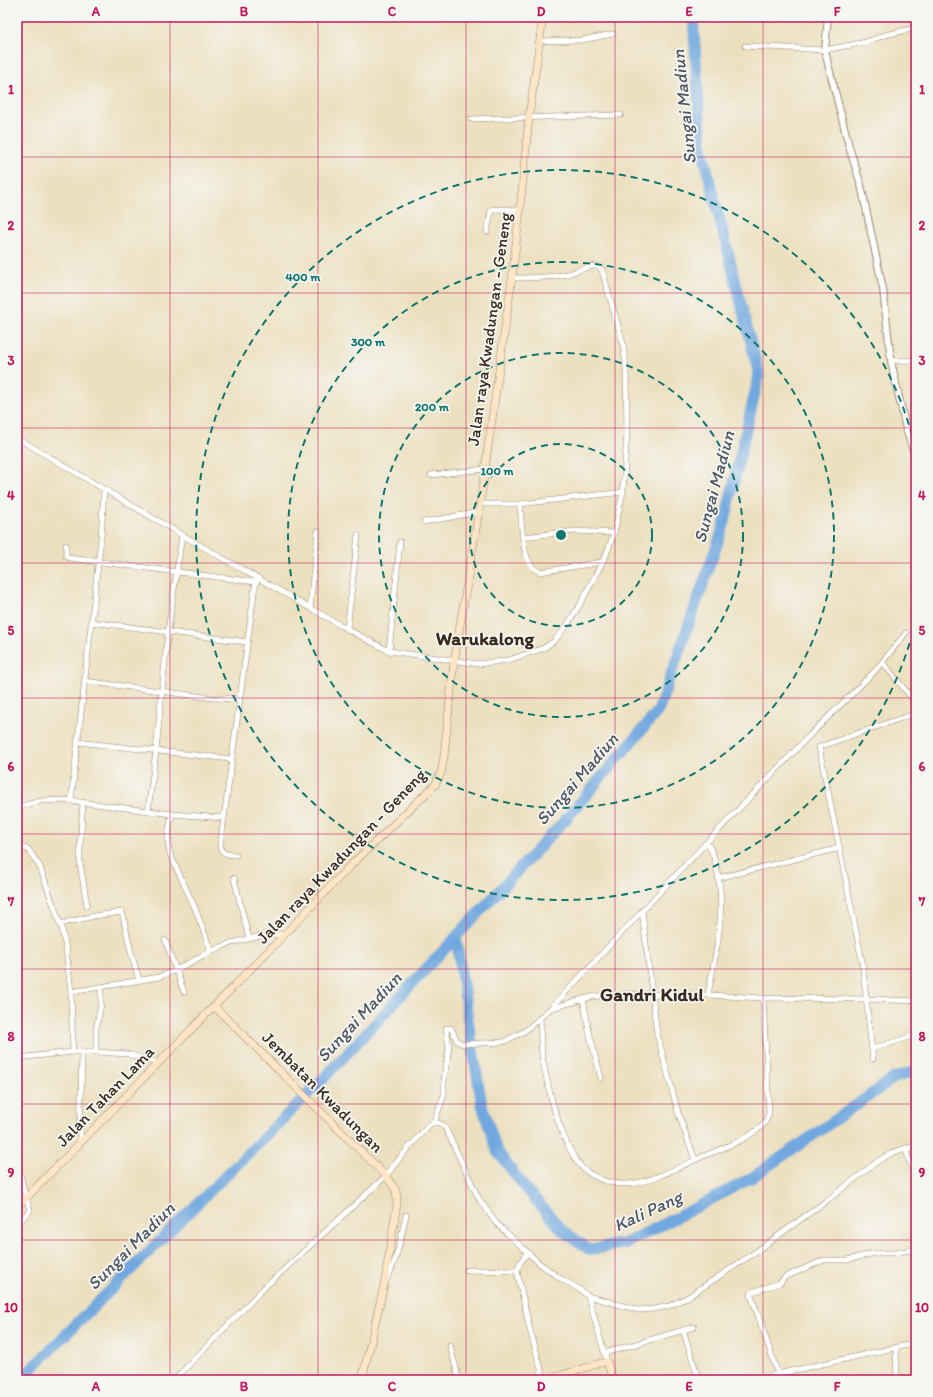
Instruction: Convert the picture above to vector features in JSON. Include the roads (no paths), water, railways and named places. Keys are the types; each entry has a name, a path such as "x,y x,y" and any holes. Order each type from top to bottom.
{"main road":[{"name":"Jalan raya Kwadungan - Geneng","path":"214,1006 347,869 435,785 441,773 454,662 479,512 512,278 529,117 543,17"},
{"name":"Jembatan Kwadungan","path":"214,1006 378,1167 396,1190 397,1203 384,1285 362,1380"},
{"name":"Jalan Tahan Lama","path":"17,1207 214,1006"},
{"path":"545,1380 604,1362 608,1362 613,1380"}],"street":[{"path":"828,17 825,50 833,87 861,185 883,289 891,361 906,430 916,459"},
{"path":"745,46 825,50 866,42 885,35 916,28"},
{"path":"539,41 582,40 614,34"},
{"path":"471,119 621,115"},
{"path":"488,232 491,211 493,209 520,210"},
{"path":"17,438 257,580 389,651 454,662 478,664 509,660 544,648 554,642 566,627 582,601 602,562 614,533 624,492 627,433 626,367 623,343 602,270 595,265 567,274 512,278"},
{"path":"891,361 916,360"},
{"path":"430,475 485,469"},
{"path":"70,801 101,538 104,490"},
{"path":"480,504 520,504 624,492"},
{"path":"520,504 526,558 532,568 540,572 602,562"},
{"path":"424,522 479,512"},
{"path":"523,537 576,531 614,533"},
{"path":"310,608 318,532"},
{"path":"148,811 156,751 168,631 182,535"},
{"path":"347,629 358,535"},
{"path":"389,651 400,542"},
{"path":"66,545 66,556 69,558 177,573 257,580"},
{"path":"236,855 225,854 221,850 220,846 239,699 257,580"},
{"path":"91,622 248,642"},
{"path":"434,1123 444,1096 444,1080 449,1047 446,1028 451,1028 457,1041 463,1044 503,1042 524,1031 540,1018 707,842 883,663 906,633"},
{"path":"883,663 916,703"},
{"path":"84,682 213,698 239,699"},
{"path":"873,1059 856,928 819,747 916,713"},
{"path":"77,742 231,759"},
{"path":"17,807 54,800 64,800 172,814 224,818"},
{"path":"83,802 80,855 87,905"},
{"path":"172,814 167,837 169,850 195,908 211,951"},
{"path":"707,842 715,862 720,893 720,914 717,942 708,995"},
{"path":"17,850 24,848 28,850 34,858 44,878 60,924 66,949 71,992 72,1052"},
{"path":"718,878 840,848"},
{"path":"234,878 249,939"},
{"path":"642,911 657,1034 668,1080 695,1160"},
{"path":"60,924 94,916 122,912 139,980"},
{"path":"71,992 159,977 176,970 211,951 231,943 261,936 285,934"},
{"path":"165,940 184,992"},
{"path":"96,1052 96,1029 101,1004 101,987"},
{"path":"551,1008 582,999 613,994 916,1001"},
{"path":"540,1018 543,1060 553,1105 564,1138 579,1164 593,1176 609,1183 630,1184 659,1176 738,1142 766,1121 769,1113 763,998"},
{"path":"582,999 600,1078"},
{"path":"872,1049 916,1035"},
{"path":"17,1058 72,1052 96,1052 128,1054 158,1063"},
{"path":"80,1143 82,1052"},
{"path":"174,1380 264,1288 386,1176 407,1149 430,1124 441,1123 445,1127 479,1200 496,1223 528,1253 561,1279 588,1296 638,1310 669,1306 688,1297 829,1199 878,1160 905,1148 916,1147"},
{"path":"905,1148 916,1179"},
{"path":"17,1157 29,1207 29,1212 17,1225"},
{"path":"384,1285 391,1273 399,1248 406,1215"},
{"path":"780,1380 751,1295 752,1292 780,1283 785,1277 824,1260 847,1260 875,1253 903,1252 916,1249"},
{"path":"528,1253 520,1263 517,1271 530,1330 545,1380"},
{"path":"467,1270 517,1271"},
{"path":"588,1296 608,1362"},
{"path":"605,1353 694,1326"},
{"path":"683,1330 699,1380"},
{"path":"758,1380 778,1374 916,1343"},
{"path":"450,1345 459,1380"},
{"path":"896,1348 897,1380"}],"waterway":[{"name":"Sungai Madiun","path":"20,1380 327,1075 566,819 658,711 724,525 759,375 702,149 693,17"},
{"name":"Kali Pang","path":"456,937 482,1105 497,1151 527,1190 563,1231 590,1250 626,1243 751,1178 894,1078 916,1071"}],"district":[{"name":"Warukalong","path":"485,638"},
{"name":"Gandri Kidul","path":"652,994"}]}
